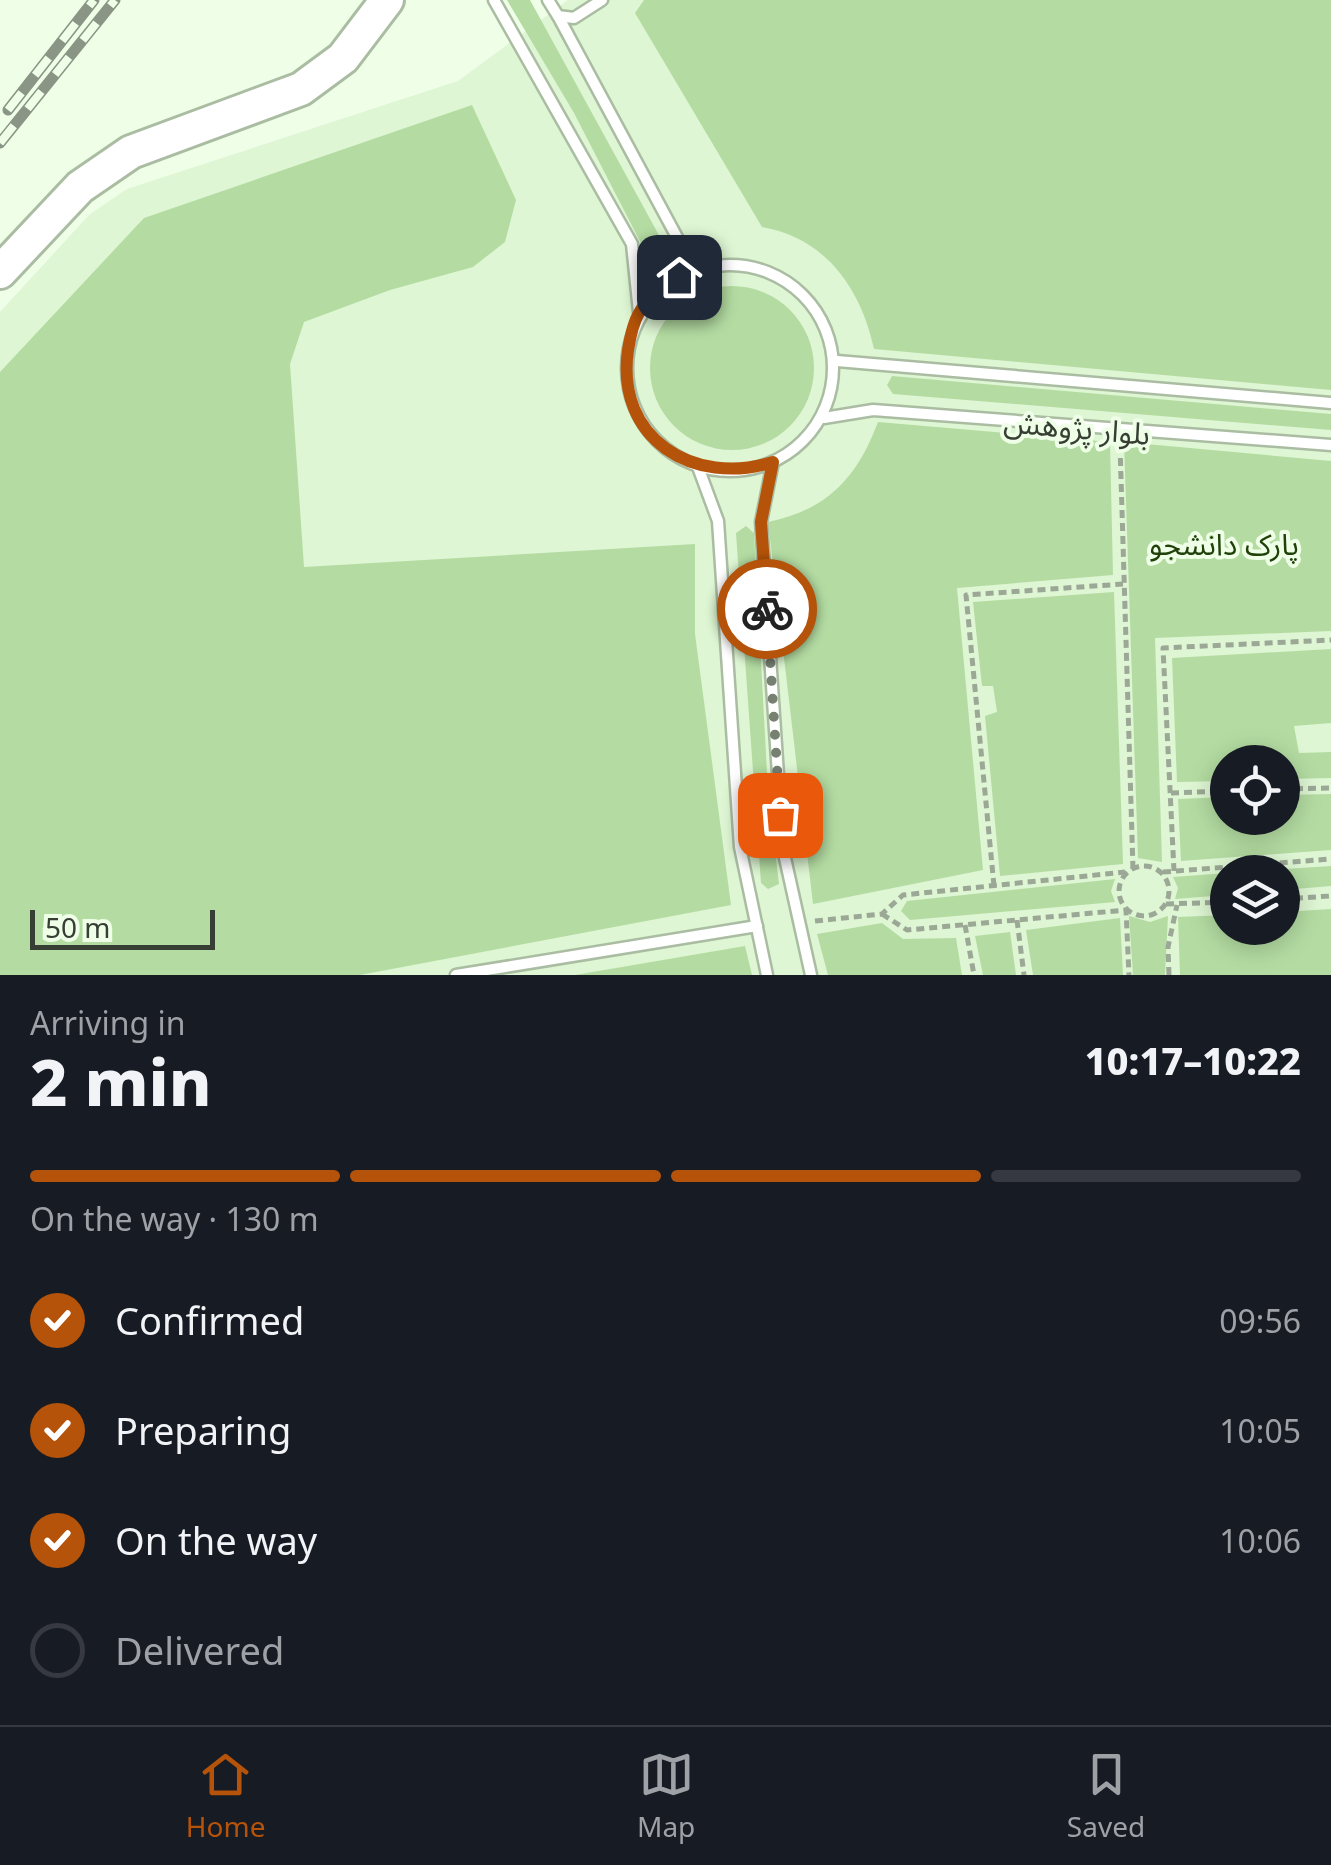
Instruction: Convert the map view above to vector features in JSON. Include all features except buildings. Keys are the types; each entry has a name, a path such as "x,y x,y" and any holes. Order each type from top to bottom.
{"main road":[{"path":"0,272 80,186 131,152 301,89 342,58 387,0"}],"lane":[{"path":"494,0 632,244 639,312 626,365 638,417 675,456 724,472 773,462 798,446 824,418 837,361 820,318 783,280 758,268 707,267 679,277 639,312"},
{"path":"548,0 679,241 707,267"},
{"path":"558,16 581,17 602,0"},
{"name":"بلوار پژوهش","path":"837,361 1331,404"},
{"name":"بلوار پژوهش","path":"824,418 873,410 1119,432 1331,445"},
{"path":"773,462 761,522 783,850 797,924 812,975"},
{"path":"698,466 718,521 740,847 767,975"},
{"path":"456,975 757,926"}],"path":[{"path":"1119,432 1133,869"},
{"path":"994,886 966,595 1123,584"},
{"path":"1174,872 1163,648 1331,640"},
{"path":"1300,789 1331,788"},
{"path":"1169,793 1210,792"},
{"path":"797,924 882,914 903,896 1126,872 1144,864 1174,872 1331,859"},
{"path":"1126,872 1118,892 1126,910 1129,975"},
{"path":"882,914 906,930 1126,910 1145,918 1164,910 1171,891 1163,872"},
{"path":"1300,898 1331,896"},
{"path":"1166,904 1210,903"},
{"path":"1169,975 1168,947 1178,906"},
{"path":"1017,920 1024,975"},
{"path":"966,925 974,975"}],"shaded area":[{"path":"568,0 1331,0 1331,975 0,975 0,312 89,215 127,189 458,81"}],"green space":[{"path":"507,0 530,0 666,248 661,257 649,259 574,113"},
{"path":"644,0 1331,0 1331,390 874,349 860,306 837,270 805,242 762,227 635,13"},
{"path":"472,105 516,200 505,242 473,267 390,290 304,322 290,364 304,567 695,544 695,634 731,905 360,975 0,975 0,372 144,218"},
{"path":"732,286 763,292 790,310 808,337 814,368 808,399 790,426 763,444 732,450 701,444 674,426 656,399 650,368 656,337 674,310 701,292"},
{"path":"892,376 1331,414 1331,430 893,394 887,385"},
{"path":"878,422 1110,442 1113,575 957,588 983,870 813,904 768,522 807,509 837,488 860,460"},
{"name":"پارک دانشجو","path":"1124,442 1331,461 1331,631 1155,638 1162,862 1138,858"},
{"path":"746,526 754,533 768,791 779,884 768,889 761,883 736,533"},
{"path":"1114,592 1123,864 1000,876 985,716 997,712 993,686 982,686 973,602"},
{"path":"1331,649 1331,723 1294,726 1298,745 1210,745 1210,781 1177,782 1172,658"},
{"path":"1331,752 1331,778 1300,779 1300,753"},
{"path":"1331,794 1331,850 1210,855 1210,859 1181,861 1178,799 1210,798 1210,835 1300,835 1300,795"},
{"path":"1331,866 1331,886 1300,889 1300,868"},
{"path":"1210,874 1210,896 1175,899 1178,888 1173,877"},
{"path":"1115,879 1111,891 1115,902 910,920 901,911 907,901"},
{"path":"1331,909 1331,975 1180,975 1178,917 1210,916 1210,945 1300,945 1300,911"},
{"path":"1129,916 1150,922 1168,916 1165,975 1133,975"},
{"path":"1120,918 1123,975 1033,975 1026,930"},
{"path":"882,923 903,939 956,938 962,975 828,975 817,934"},
{"path":"1010,932 1016,975 983,975 975,936"},
{"path":"745,946 752,975 575,975"}],"railway":[{"path":"8,110 94,0"},
{"path":"0,143 115,0"}],"way so far":[{"path":"767,609 780,815"}],"route":[{"path":"679,277 639,312 626,365 629,392 638,417 654,439 675,456 724,472 749,470 773,462 761,522 767,609"}]}
